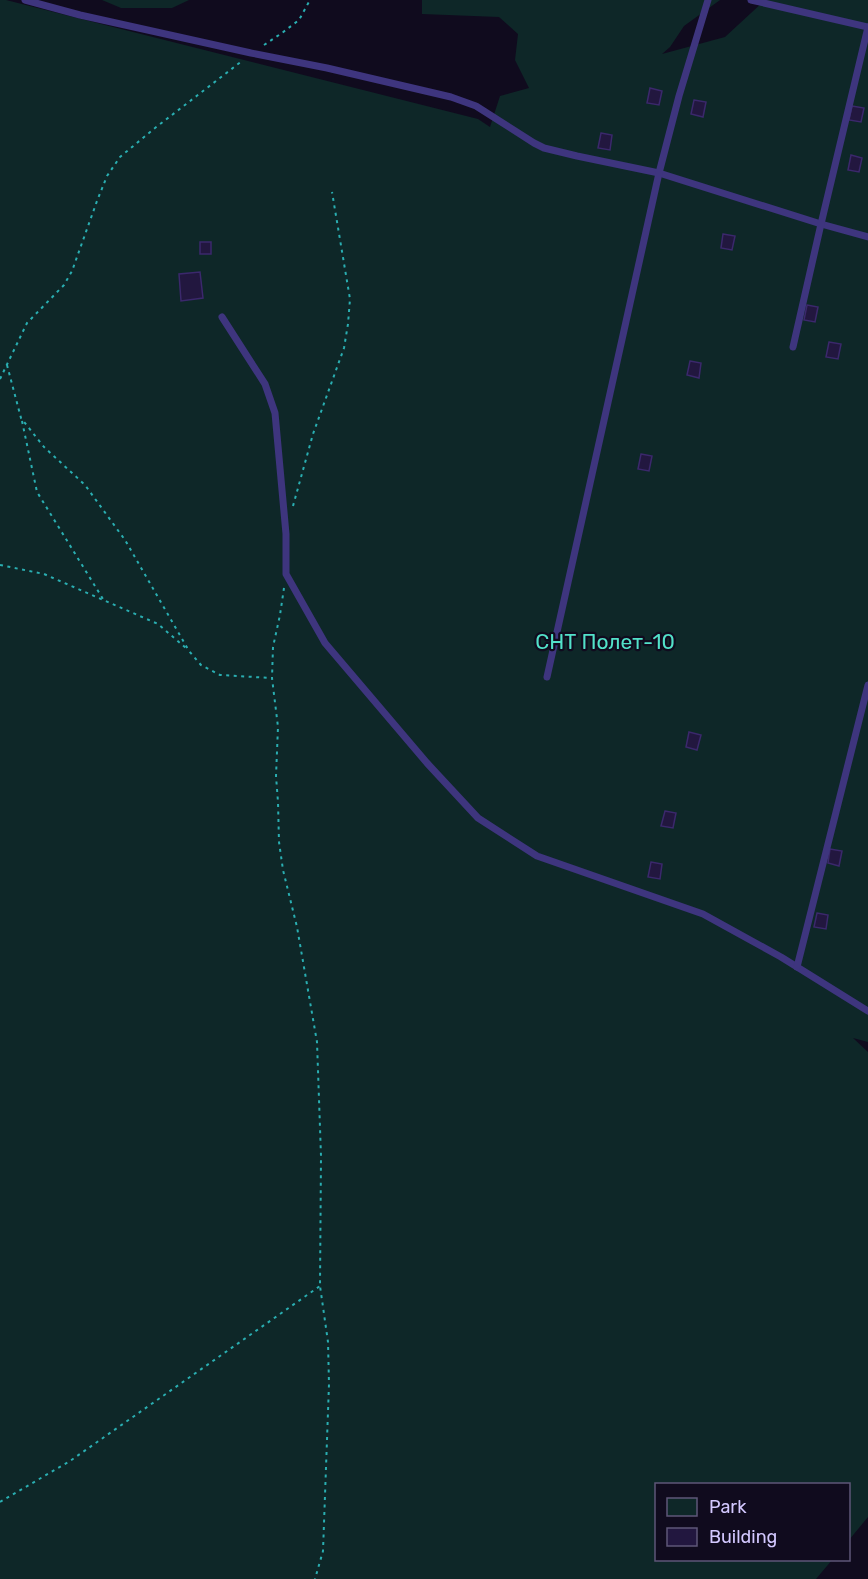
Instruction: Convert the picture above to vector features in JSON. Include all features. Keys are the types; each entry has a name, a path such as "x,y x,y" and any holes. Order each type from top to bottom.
{"lane":[{"path":"25,0 80,15 251,54 327,68 452,97 476,106 544,148 659,173 868,237"},
{"path":"547,677 659,173 708,0"},
{"path":"751,0 868,27 793,347"},
{"path":"222,317 265,384 275,413 286,574 326,643 427,764 478,818 537,856 703,914 797,967 868,1011"},
{"path":"797,967 868,685"}],"path":[{"path":"0,379 27,323 64,285 72,271 96,201 107,176 120,157 154,128 298,20 310,0"},
{"path":"292,512 313,434 344,348 348,324 350,298 332,192"},
{"path":"7,365 37,492 105,601"},
{"path":"21,418 44,447 86,485 125,540 189,651"},
{"path":"0,565 44,574 158,624 189,651 201,665 220,675 272,678"},
{"path":"286,574 273,648 272,678 278,728 276,776 279,802 279,842 283,870 297,927 317,1042 321,1156 320,1286 328,1342 329,1384 323,1551 315,1579"},
{"path":"0,1502 70,1461 320,1286"}],"green space":[{"name":"СНТ Полет-10","path":"0,0 478,119 490,127 500,96 529,88 515,60 518,34 499,17 422,14 422,0 720,0 684,26 670,47 662,54 725,37 765,0 868,0 868,1042 853,1038 868,1052 868,1517 850,1539 850,1483 655,1483 655,1561 831,1561 816,1579 0,1579"},
{"path":"102,0 189,0 172,8 121,8"}],"building":[{"path":"650,88 662,91 659,105 647,103"},
{"path":"694,100 706,102 703,117 691,114"},
{"path":"852,106 864,108 861,122 849,120"},
{"path":"601,133 612,135 610,150 598,148"},
{"path":"851,155 862,158 859,172 848,170"},
{"path":"723,234 735,236 732,250 721,248"},
{"path":"200,242 211,242 211,254 200,254"},
{"path":"200,272 203,298 181,301 179,274"},
{"path":"807,305 818,307 815,322 804,320"},
{"path":"829,342 841,344 838,359 826,357"},
{"path":"690,361 701,363 699,378 687,375"},
{"path":"641,454 652,456 649,471 638,469"},
{"path":"689,732 701,735 697,750 686,747"},
{"path":"665,811 676,813 673,828 661,826"},
{"path":"830,849 842,851 839,866 828,863"},
{"path":"651,862 662,864 660,879 648,877"},
{"path":"817,913 828,915 826,929 814,927"}]}
